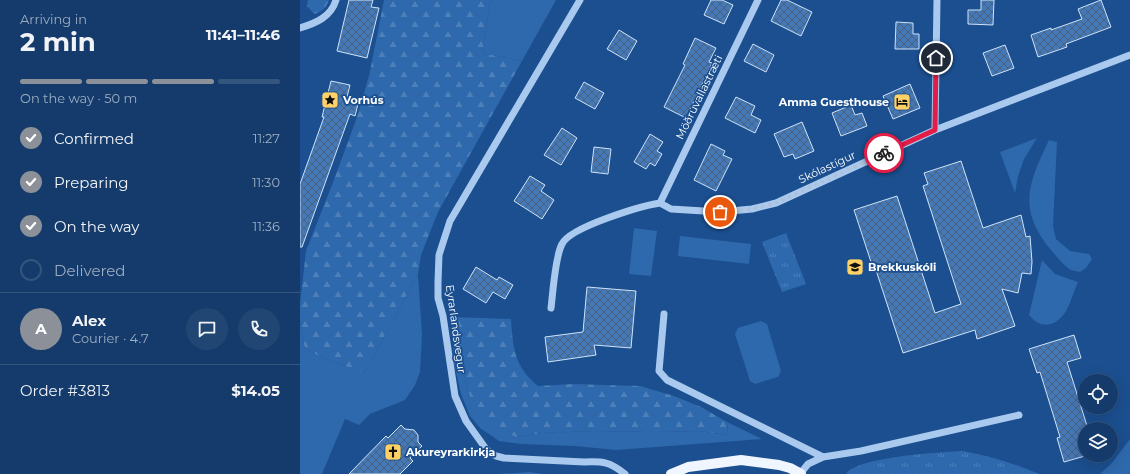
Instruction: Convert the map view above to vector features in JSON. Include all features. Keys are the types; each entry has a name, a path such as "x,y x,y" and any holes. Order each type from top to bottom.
{"main road":[{"path":"671,474 688,468 741,460 779,465 790,468 800,474"}],"street":[{"path":"300,28 324,19 334,8 336,0"},
{"name":"Eyrarlandsvegur","path":"580,0 450,221 439,255 438,298 443,316 455,396 466,421 486,449 496,456 504,458 584,462 596,461 612,464 625,474"},
{"name":"Möðruvallastræti","path":"660,203 758,0"},
{"path":"935,130 938,0"},
{"name":"Skólastígur","path":"660,203 671,209 720,212 752,209 776,203 935,130 1130,55"},
{"path":"551,308 557,262 562,244 567,238 614,216 648,205 660,203"},
{"path":"664,314 659,372 667,380 823,457"},
{"path":"800,474 808,464 823,457 861,451 1019,415"}],"green space":[{"path":"308,0 329,0 323,9 314,14 307,6"},
{"path":"384,0 493,0 490,5 482,53 522,61 438,212 421,255 418,274 364,374 305,350 300,320 300,304 306,251 356,120 369,76"},
{"path":"493,0 556,0 522,61 482,53 490,5"},
{"path":"1037,138 1024,159 1018,176 1015,193 1000,152"},
{"path":"1049,140 1057,142 1053,226 1056,239 1070,251 1089,254 1092,259 1086,268 1080,272 1068,268 1060,261 1040,235 1033,222 1029,196 1031,183"},
{"path":"634,228 657,231 651,276 629,274"},
{"path":"786,233 806,284 782,292 762,242"},
{"path":"680,236 751,244 749,264 678,256"},
{"path":"1042,260 1055,274 1078,282 1066,311 1058,320 1048,325 1038,323 1029,315"},
{"path":"418,274 422,335 420,372 415,385 405,400 370,414 359,425 345,419 322,474 300,474 300,320 305,350 364,374"},
{"path":"452,317 459,357 470,397 516,437 542,433 594,431 699,431 728,435 727,422 762,439 616,450 575,446 521,444 499,441 480,428 470,416 461,394 454,363"},
{"path":"452,317 511,319 514,348 519,364 530,379 538,386 572,384 640,386 674,396 701,407 727,422 728,435 699,431 594,431 542,433 516,437 493,425 470,397 459,357"},
{"path":"761,321 767,324 781,371 778,377 755,384 750,381 735,334 738,328"},
{"path":"1130,439 1130,474 1100,474 1113,462 1118,462 1118,455"},
{"path":"963,451 1001,460 1039,474 846,474 853,468 865,463 900,456"},
{"path":"530,472 542,474 498,474"}],"building":[{"path":"349,0 373,0 371,7 379,8 367,58 337,51"},
{"path":"711,0 722,0 733,5 724,24 704,15"},
{"path":"781,0 787,0 812,12 801,36 771,21"},
{"path":"981,0 994,0 993,25 968,24 968,10 981,10"},
{"path":"1101,0 1111,27 1066,44 1067,47 1038,57 1031,35 1051,28 1051,30 1082,19 1078,9"},
{"path":"896,22 913,23 913,34 919,34 919,49 895,49"},
{"path":"619,30 637,41 626,60 607,49"},
{"path":"695,38 716,48 709,62 712,63 686,118 664,107 685,65 683,64"},
{"path":"753,44 774,55 766,72 744,61"},
{"path":"1005,45 1014,68 992,76 983,53"},
{"path":"331,81 350,85 347,97 359,100 355,116 350,114 302,247 300,247 300,184 324,117 322,117"},
{"path":"584,82 604,93 595,109 575,98"},
{"name":"Amma Guesthouse","path":"910,84 920,108 893,119 883,96"},
{"path":"736,97 755,106 751,115 761,120 755,133 725,118"},
{"path":"851,105 855,115 862,113 867,126 841,136 832,113"},
{"path":"802,122 814,151 795,159 793,154 784,157 774,134"},
{"path":"562,128 577,138 561,165 544,155"},
{"path":"650,134 663,142 657,151 662,154 655,166 650,163 646,169 634,162"},
{"path":"711,144 725,151 723,155 732,159 716,191 694,180"},
{"path":"594,147 611,149 608,174 591,172"},
{"path":"961,161 983,228 1021,215 1026,237 1030,236 1032,262 1031,274 1022,273 1018,293 1002,289 1015,326 977,339 975,330 903,353 874,264 872,265 854,210 897,196 935,313 961,304 923,186 928,184 924,173"},
{"path":"530,176 545,185 541,191 554,200 542,219 514,201"},
{"path":"476,267 497,280 499,277 513,285 505,299 493,292 486,303 463,289"},
{"path":"587,287 636,291 631,348 594,345 596,355 548,362 545,337 583,332"},
{"path":"1074,335 1081,358 1067,362 1078,397 1078,414 1083,414 1086,422 1078,422 1078,458 1064,462 1057,438 1060,437 1040,372 1037,373 1029,349"},
{"name":"Akureyrarkirkja","path":"401,425 405,429 414,430 418,435 418,442 422,446 410,458 413,461 400,474 349,474 386,436 388,438"}],"way so far":[{"path":"720,212 752,209 776,203 884,153"}],"place":[{"name":"Vorhús","path":"330,100"},
{"name":"Amma Guesthouse","path":"902,102"},
{"name":"Brekkuskóli","path":"855,267"},
{"name":"Akureyrarkirkja","path":"393,452"}],"route":[{"path":"884,153 935,130 936,58"}]}
